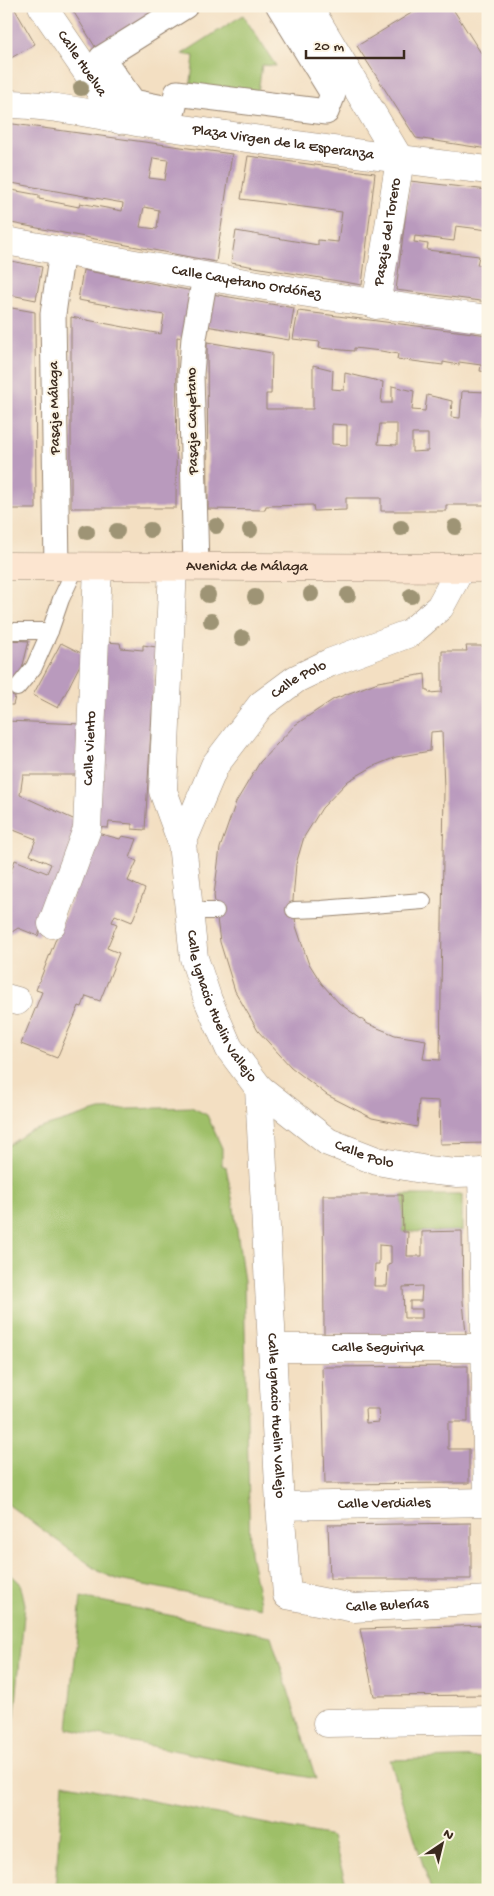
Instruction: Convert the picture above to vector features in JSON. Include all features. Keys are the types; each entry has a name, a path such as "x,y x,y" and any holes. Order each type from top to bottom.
{"main road":[{"name":"Avenida de Málaga","path":"6,566 488,568"}],"street":[{"name":"Calle Huelva","path":"42,6 120,120"},
{"path":"185,6 102,58 133,102 173,110 178,93 326,112 333,94 279,6"},
{"name":"Plaza Virgen de la Esperanza","path":"313,13 400,160"},
{"name":"Plaza Virgen de la Esperanza","path":"6,104 29,104 120,120 400,160"},
{"path":"400,160 488,170"},
{"name":"Pasaje del Torero","path":"376,305 400,160"},
{"name":"Calle Cayetano Ordóñez","path":"6,241 376,305 488,319"},
{"name":"Pasaje Málaga","path":"62,251 53,314 77,567"},
{"name":"Pasaje Cayetano","path":"184,567 191,374 194,338 205,276"},
{"name":"Calle Viento","path":"52,924 87,829 77,567"},
{"name":"Calle Ignacio Huelin Vallejo","path":"184,567 163,791 182,842 194,958 208,1000 229,1048 259,1088 280,1506 287,1595"},
{"name":"Calle Polo","path":"182,842 214,765 261,705 296,679 329,662 410,633 440,607 461,568"},
{"name":"Calle Polo","path":"259,1088 328,1142 368,1158 427,1170 457,1173 485,1172"},
{"path":"485,1172 484,1348 488,1502"},
{"name":"Calle Seguiriya","path":"272,1348 484,1348"},
{"name":"Calle Verdiales","path":"280,1506 488,1502"},
{"name":"Calle Bulerías","path":"287,1595 354,1608 488,1600"},
{"path":"327,1723 488,1720"}],"lane":[{"path":"16,688 50,632 61,600 77,567"},
{"path":"6,631 50,632"},
{"path":"294,910 423,901"},
{"path":"188,911 216,911"}],"green space":[{"path":"243,15 276,66 262,65 257,99 190,90 194,56 182,54"},
{"path":"191,1107 207,1115 222,1148 222,1165 226,1167 234,1208 244,1282 250,1553 261,1608 119,1580 100,1572 6,1503 6,1147 28,1132 100,1110"},
{"path":"402,1195 462,1195 462,1231 403,1232"},
{"path":"6,1570 20,1583 25,1604 6,1813"},
{"path":"81,1597 271,1636 316,1779 68,1729"},
{"path":"488,1757 488,1890 431,1890 390,1760"},
{"path":"63,1783 332,1837 348,1890 55,1890"}],"building":[{"path":"13,6 35,44 6,61 6,10"},
{"path":"70,6 185,6 102,58"},
{"path":"423,6 451,6 488,64 488,149 416,138 357,46"},
{"path":"6,123 232,154 216,262 6,222 6,189 39,195 39,199 79,207 80,203 122,211 123,203 6,182","holes":["153,158 168,160 165,180 149,178","144,207 159,210 157,229 140,227"]},
{"path":"248,156 375,173 362,285 231,263 236,231 318,245 318,240 338,242 342,212 241,199"},
{"path":"410,181 488,190 488,230 456,226 454,241 415,236 414,242 428,244 427,250 479,256 477,265 488,266 488,302 396,290"},
{"path":"6,260 42,267 36,300 6,294"},
{"path":"83,270 193,291 184,338 177,337 176,508 71,508 71,317 161,334 164,315 78,300"},
{"path":"212,294 294,308 289,340 206,326"},
{"path":"6,307 35,312 36,509 6,509"},
{"path":"298,311 488,335 488,372 480,371 481,365 459,362 459,365 443,362 443,365 397,359 398,354 381,351 354,348 354,351 319,348 320,342 293,339"},
{"path":"207,342 272,353 271,394 266,394 266,409 313,409 313,365 333,370 332,389 344,390 345,373 383,382 381,403 392,403 392,386 414,391 412,410 425,411 427,395 452,401 451,417 460,418 462,391 488,392 486,505 446,505 446,511 381,511 381,498 346,498 346,510 314,511 313,505 266,506 265,510 208,509","holes":["332,424 347,425 347,445 332,444","380,424 397,424 397,445 378,444","412,434 428,434 428,451 412,452"]},
{"path":"6,640 29,641 13,705 6,705"},
{"path":"105,642 120,643 121,648 143,650 143,645 156,647 145,830 132,829 132,824 109,822 108,828 93,827"},
{"path":"61,643 85,655 58,708 33,695"},
{"path":"466,646 488,646 488,1143 440,1144 439,1101 419,1100 417,1127 372,1118 327,1095 291,1067 258,1031 235,991 220,942 214,895 220,848 236,802 260,762 295,725 334,699 378,682 425,674 426,690 429,693 442,692 442,651 467,651","holes":["442,731 444,789 440,1060 423,1059 426,1040 395,1035 368,1024 339,1003 322,984 308,962 296,926 293,900 296,864 304,837 322,808 348,781 374,766 396,757 430,751 431,732"]},
{"path":"6,721 83,724 80,775 23,775 20,795 82,823 38,936 18,928 9,934 6,933 6,884 15,860 47,873 51,864 30,855 36,839 6,827"},
{"path":"97,833 120,839 122,836 137,839 130,858 137,861 128,881 145,889 132,922 115,915 112,922 117,924 107,948 119,953 100,1001 86,996 82,1007 79,1006 57,1058 21,1044 42,992 36,990"},
{"path":"323,1195 402,1195 403,1232 408,1232 407,1256 422,1256 422,1232 462,1231 463,1301 466,1334 324,1334","holes":["379,1245 391,1246 391,1264 388,1265 387,1286 374,1286 375,1264 379,1264","422,1286 421,1301 410,1301 410,1309 422,1309 422,1318 404,1318 403,1287"]},
{"path":"468,1366 468,1422 448,1422 448,1449 469,1449 469,1483 325,1484 322,1367","holes":["365,1409 378,1409 379,1422 366,1423"]},
{"path":"471,1523 471,1579 330,1579 328,1525"},
{"path":"488,1625 488,1695 374,1696 360,1629"}]}
